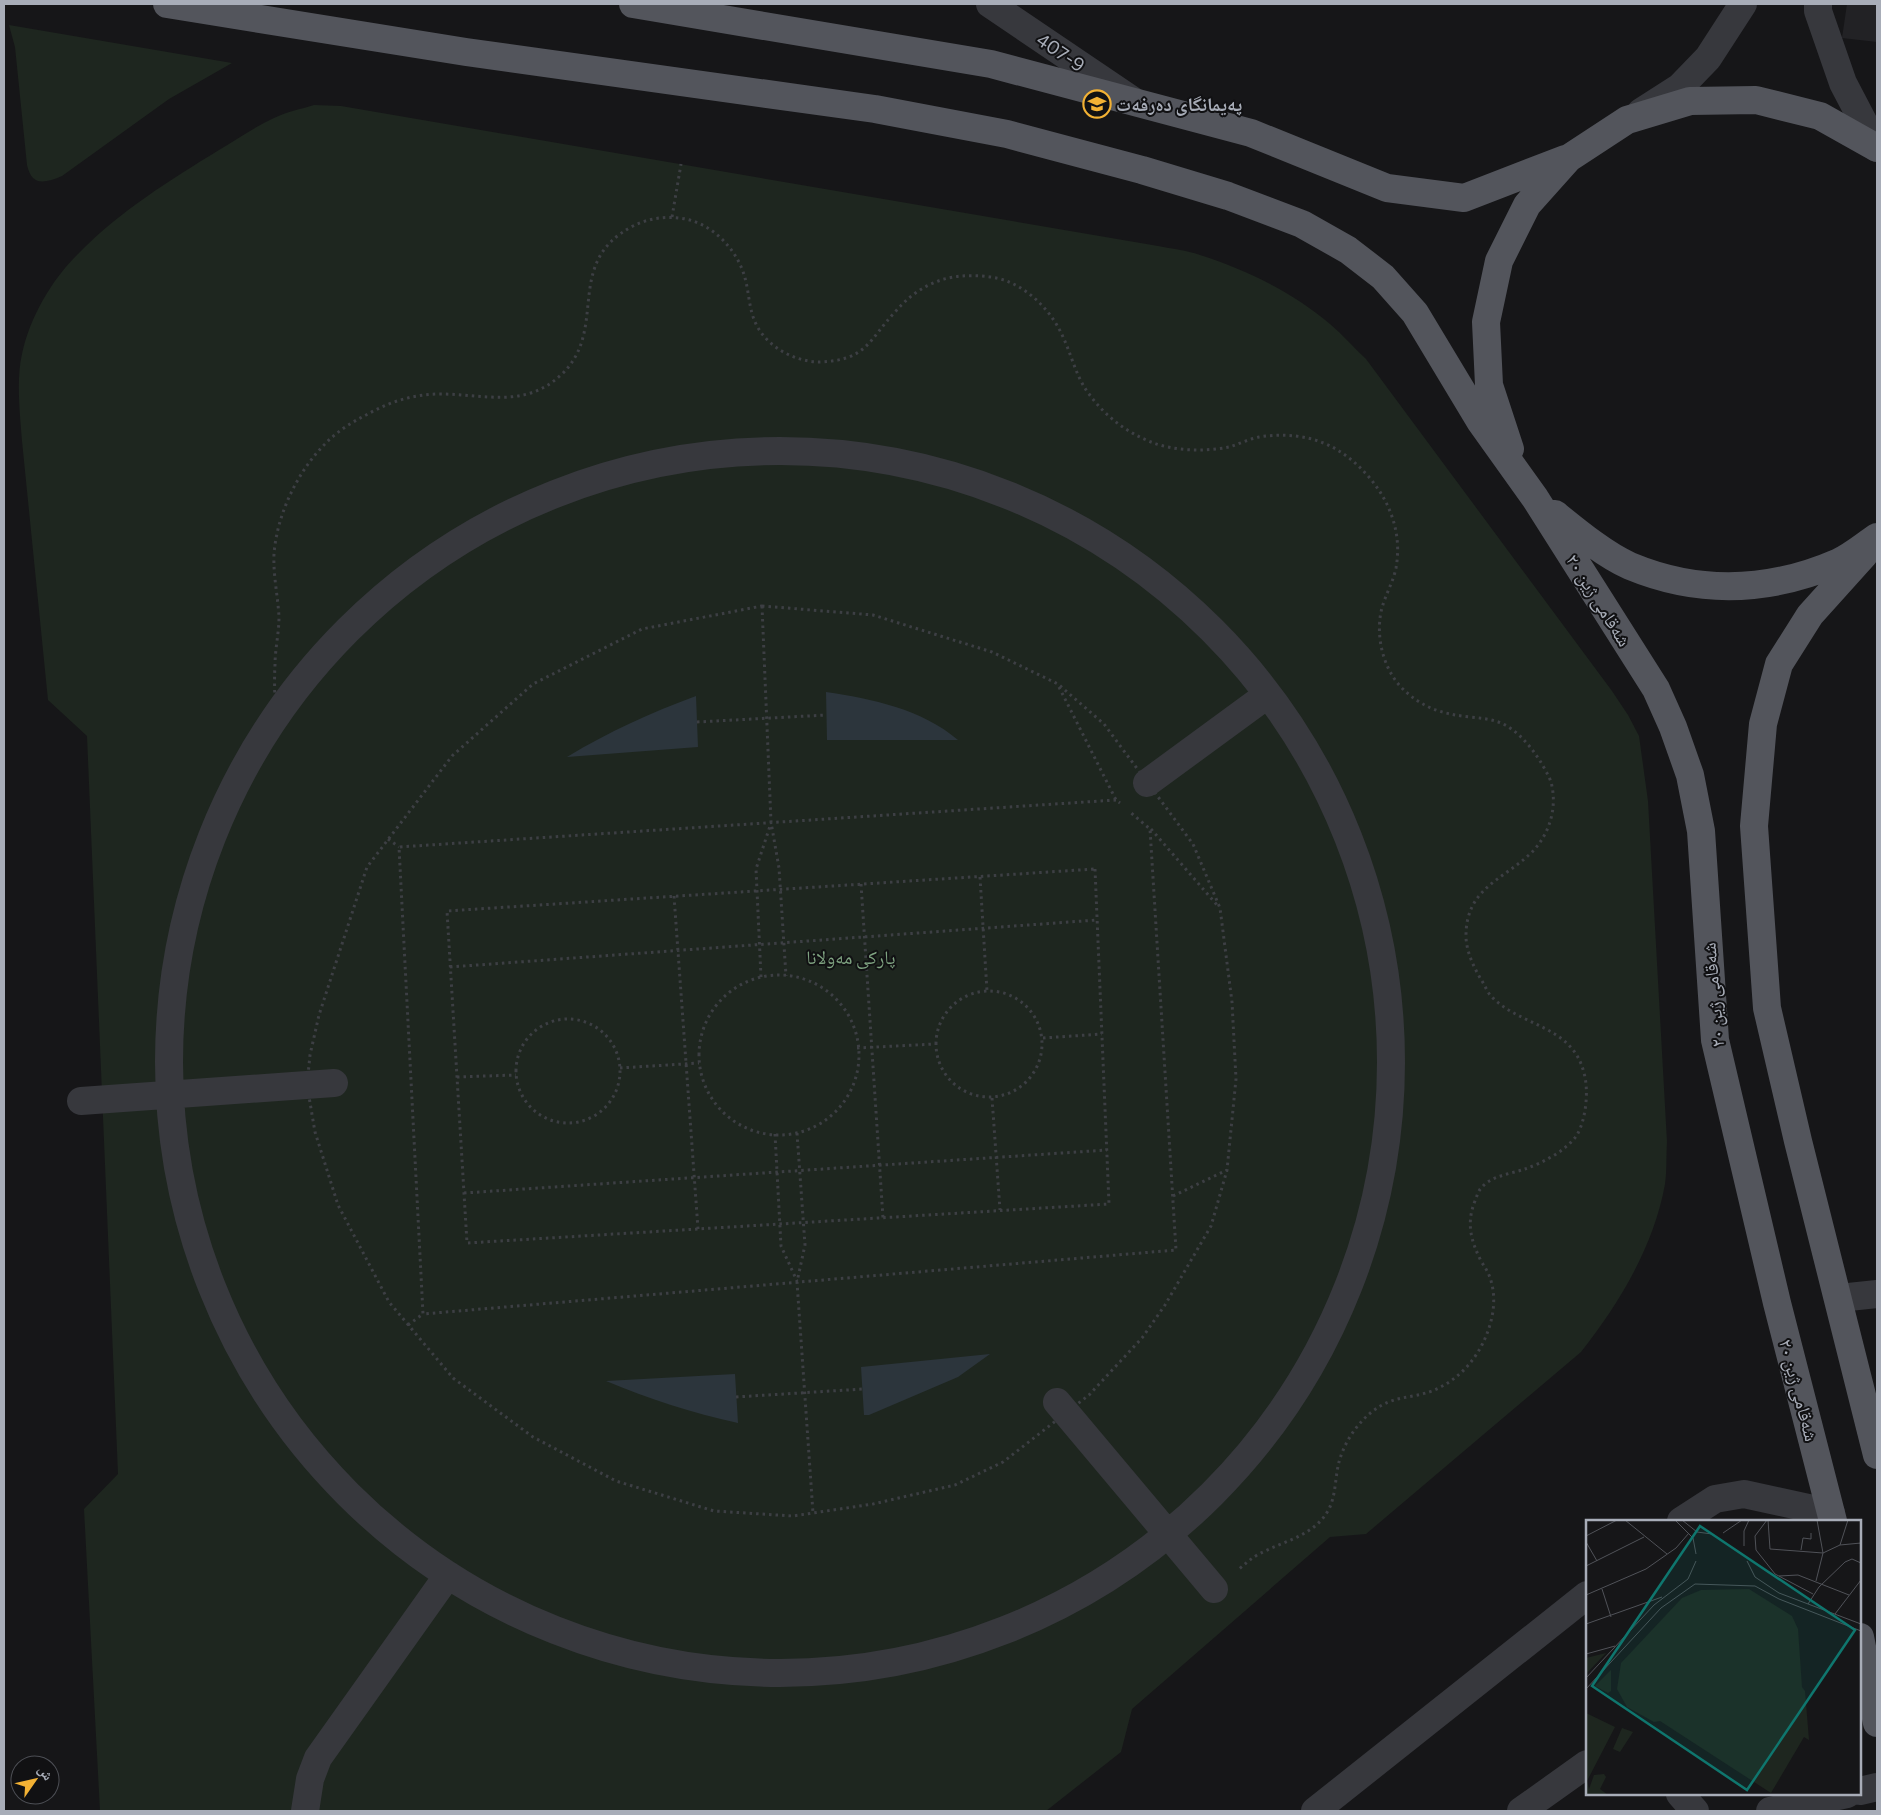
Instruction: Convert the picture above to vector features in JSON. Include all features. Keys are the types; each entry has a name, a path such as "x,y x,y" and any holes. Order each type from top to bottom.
{"main road":[{"path":"167,4 466,52 875,109 1007,134 1142,170 1228,196 1302,224 1348,250 1383,277 1415,312 1480,421 1535,498 1582,537 1628,565 1681,582 1735,588 1790,580 1841,561 1877,537"},
{"path":"633,4 991,64 1251,133 1386,188 1464,198 1569,158 1627,120 1690,101 1756,100 1820,116 1877,148"},
{"path":"1535,498 1508,446 1489,386 1486,322 1499,261 1527,205 1569,158"},
{"name":"شەقامی ژین ٢٠","path":"1535,498 1656,689 1673,727 1690,775 1701,831 1715,1040 1777,1302 1832,1517"},
{"path":"1877,541 1810,615 1779,664 1762,724 1754,826 1767,1008 1798,1141 1877,1455"},
{"path":"1861,1643 1877,1723"}],"street":[{"name":"407-9","path":"990,4 1133,101"},
{"path":"1627,120 1680,87 1708,58 1743,4"},
{"path":"1818,4 1818,11 1843,83 1877,148"},
{"path":"818,449 942,471 1059,517 1165,586 1254,675 1267,695 1323,780 1369,897 1391,1020 1387,1145 1358,1267 1305,1380 1230,1480 1136,1562 1033,1621 920,1660 802,1675 684,1667 568,1637 460,1584 370,1516 293,1431 232,1334 191,1228 170,1116 170,1010 187,905 223,804 275,712 357,616 456,540 570,484 692,454 818,449"},
{"path":"1147,783 1267,695"},
{"path":"81,1101 321,1084"},
{"path":"1838,1298 1877,1294"},
{"path":"1062,1407 1214,1589"},
{"path":"1683,1520 1715,1499 1744,1494 1832,1517"},
{"path":"305,1811 310,1779 318,1758 448,1574"},
{"path":"1315,1811 1586,1597"},
{"path":"1521,1811 1586,1765"},
{"path":"1861,1791 1877,1787"},
{"path":"1681,1795 1695,1811"},
{"path":"1770,1811 1843,1795"}],"path":[{"path":"672,217 681,164"},
{"path":"275,712 275,660 279,619 274,552 281,519 289,497 301,474 325,443 354,421 390,401 432,394 512,399 539,391 566,371 581,346 588,314 590,277 602,251 623,231 648,220 672,217 690,219 709,228 730,246 743,269 755,323 767,339 782,351 804,361 831,362 859,354 877,336 893,313 912,295 932,282 957,276 986,276 1009,282 1033,297 1053,317 1066,341 1076,372 1091,398 1114,421 1133,434 1164,447 1197,450 1228,447 1253,438 1285,435 1310,438 1332,446 1354,461 1379,489 1392,513 1398,543 1395,576 1379,618 1380,645 1389,670 1402,688 1422,704 1443,715 1486,719 1506,725 1524,740 1540,760 1553,787 1553,814 1546,833 1534,852 1483,890 1469,913 1466,944 1475,970 1492,997 1521,1016 1548,1028 1572,1047 1584,1070 1587,1103 1577,1134 1552,1158 1522,1170 1498,1176 1483,1186 1472,1207 1469,1231 1476,1253 1489,1273 1495,1300 1490,1328 1479,1351 1459,1376 1430,1392 1402,1396 1379,1405 1357,1426 1340,1455 1336,1484 1329,1509 1316,1526 1292,1541 1258,1554 1214,1589"},
{"path":"762,606 771,822 779,868 786,976"},
{"path":"1104,724 1058,684 992,652 873,615 762,606 642,629 533,684 452,756 366,867 319,1015 310,1055 321,1084 315,1132 338,1205 389,1302 453,1378 533,1437 616,1481 714,1511 793,1516 873,1504 956,1485 1003,1462 1062,1407 1089,1395 1135,1345 1165,1305 1211,1226 1227,1170 1236,1079 1232,1002 1220,908 1193,844"},
{"path":"1058,684 1116,800 1122,806"},
{"path":"697,722 826,715"},
{"path":"388,839 399,847 1116,800"},
{"path":"1129,811 1150,829 1220,908"},
{"path":"761,978 756,869 771,822"},
{"path":"408,1325 423,1314 1176,1250 1150,829"},
{"path":"399,847 423,1314"},
{"path":"1095,869 1109,1204 468,1243 447,911 780,889 1095,869"},
{"path":"980,876 987,991"},
{"path":"861,884 883,1218"},
{"path":"674,896 698,1229"},
{"path":"450,967 1097,920"},
{"path":"774,974 800,978 825,990 844,1009 856,1034 859,1061 852,1087 837,1110 816,1126 790,1135 764,1134 740,1125 720,1109 705,1088 699,1063 701,1037 710,1013 727,994 749,980 761,978 774,974"},
{"path":"995,990 1013,996 1028,1006 1038,1021 1043,1038 1042,1056 1035,1072 1024,1086 1009,1094 992,1098 975,1096 959,1088 946,1076 938,1061 935,1044 938,1026 947,1010 960,998 978,991 987,991 995,990"},
{"path":"566,1018 584,1021 600,1029 613,1042 620,1059 620,1068 616,1095 605,1110 590,1119 572,1124 556,1122 540,1116 528,1105 520,1090 516,1075 518,1058 524,1043 535,1030 550,1022 566,1018"},
{"path":"1043,1038 1102,1034"},
{"path":"857,1048 935,1044"},
{"path":"620,1068 699,1063"},
{"path":"457,1077 516,1075"},
{"path":"992,1098 1000,1210"},
{"path":"797,1133 805,1245 797,1282 813,1513"},
{"path":"776,1134 782,1246 797,1282"},
{"path":"464,1193 1106,1150"},
{"path":"1173,1196 1227,1170"},
{"path":"736,1397 863,1389"}],"shaded area":[{"path":"1847,4 1877,4 1877,42 1842,38"},
{"path":"826,692 878,702 913,713 944,729 958,740 827,740"},
{"path":"696,696 698,747 567,757 630,723"},
{"path":"990,1354 958,1377 869,1415 864,1415 861,1367"},
{"path":"735,1374 738,1423 671,1405 606,1381"}],"green space":[{"path":"9,25 232,63 169,99 62,176 40,181 32,177 27,165 15,47"},
{"name":"پارکی مەولانا","path":"314,105 341,106 1179,250 1195,253 1252,275 1285,292 1315,312 1335,328 1366,359 1612,691 1639,736 1648,801 1667,1142 1666,1179 1660,1207 1644,1252 1633,1273 1609,1314 1581,1352 1366,1534 1330,1537 1132,1709 1121,1752 1046,1811 100,1811 84,1509 118,1474 87,736 48,700 22,441 19,397 20,364 30,326 43,299 69,263 94,238 146,197 246,133 279,116"}],"place":[{"name":"پەیمانگای دەرفەت","path":"1097,104"}]}
